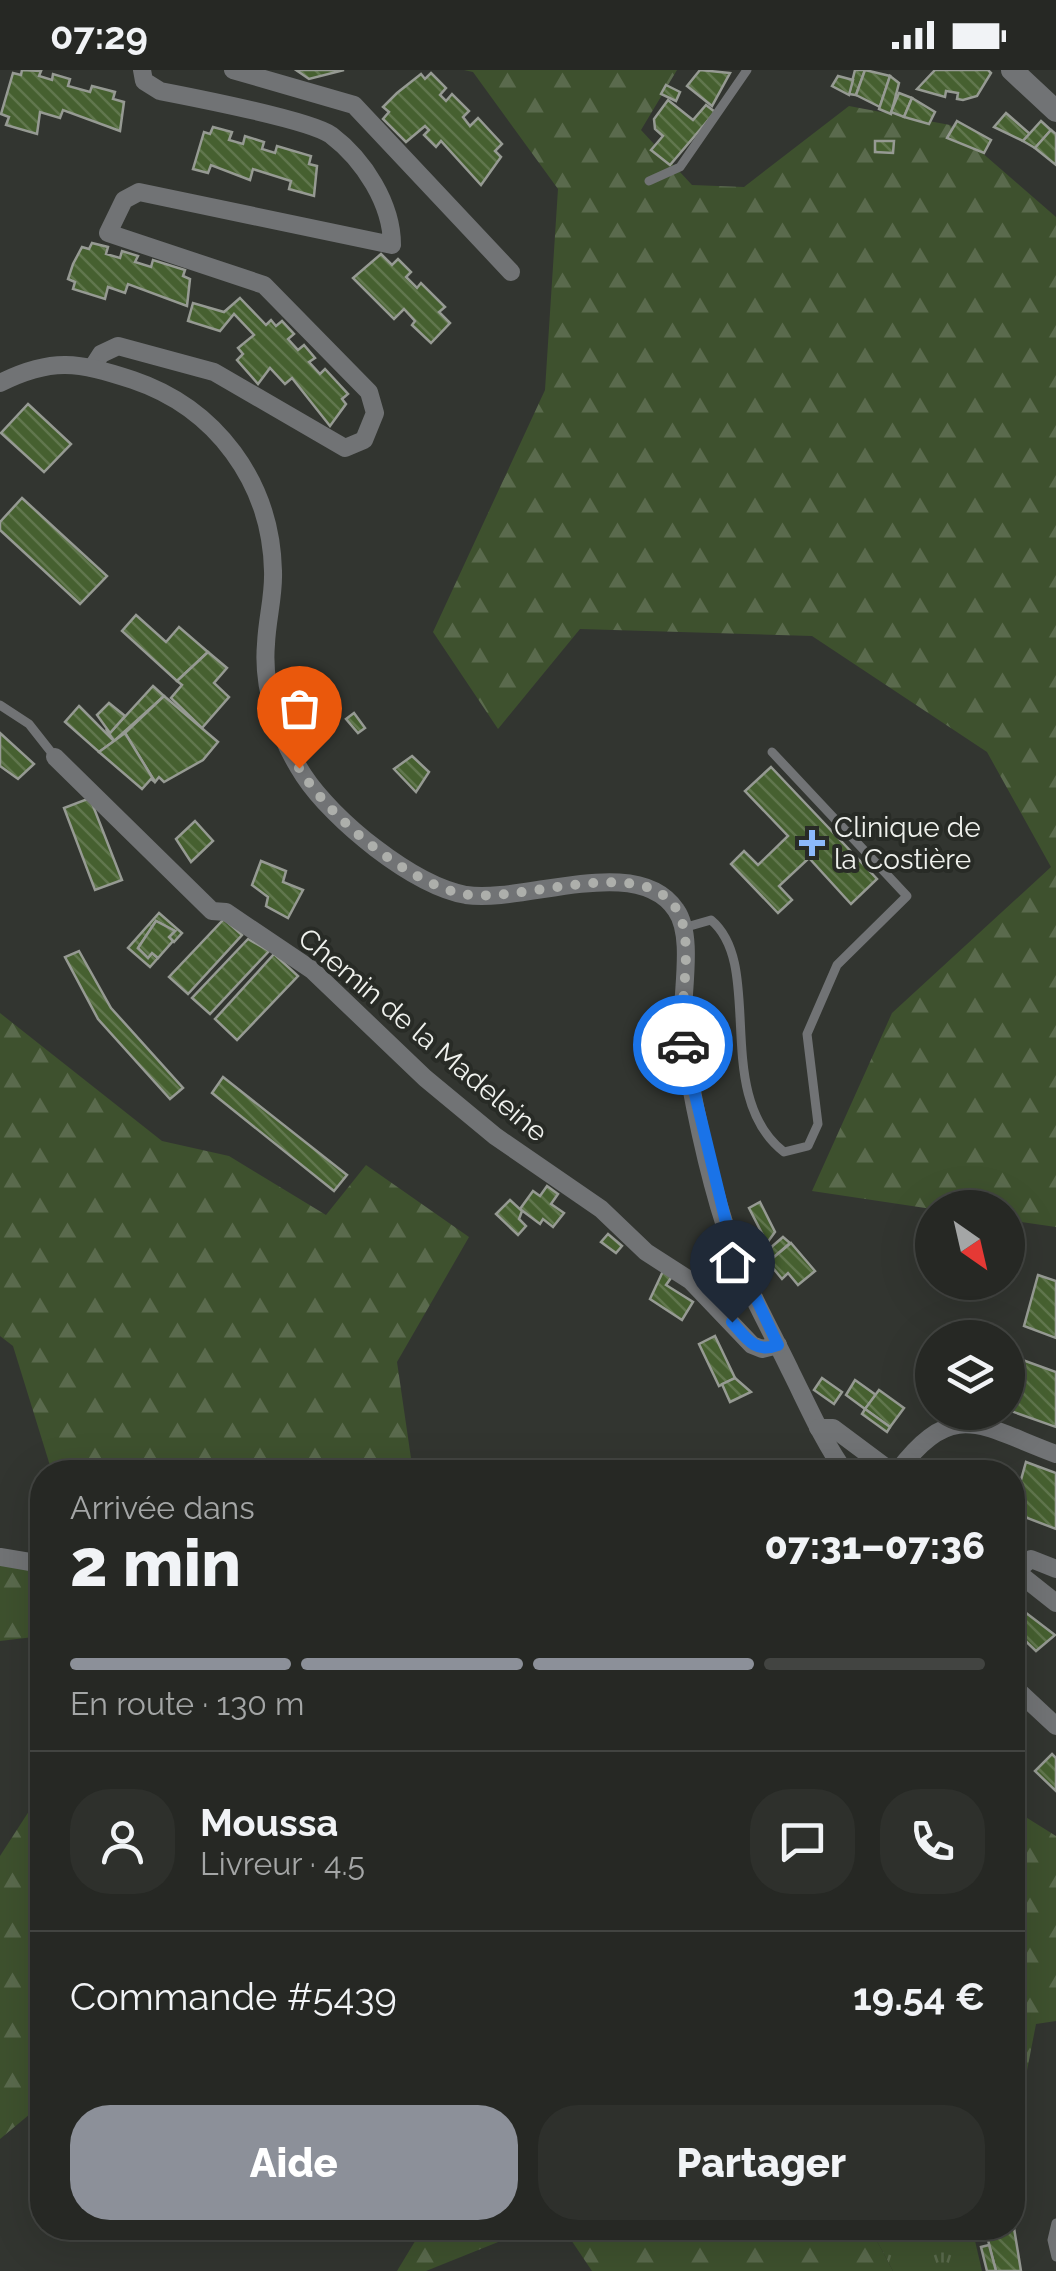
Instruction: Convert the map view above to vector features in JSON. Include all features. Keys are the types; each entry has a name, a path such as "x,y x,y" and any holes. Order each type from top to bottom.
{"street":[{"path":"92,368 101,354 118,346 214,372 346,448 364,440 375,413 369,392 264,285 108,233 124,200 139,192 392,245 392,224 372,178 329,133 160,91 144,81 142,70"},
{"path":"232,70 354,105 510,272"},
{"path":"1012,70 1056,112"},
{"path":"0,384 43,364 92,368 162,391 221,436 247,473 264,515 273,560 265,646 272,701 292,756 331,810 406,868 458,893 509,895 610,882 637,884 669,901 684,928 682,1034 732,1247 818,1428 838,1460"},
{"name":"Chemin de la Madeleine","path":"56,757 212,910 226,912 312,970 425,1078 542,1172 601,1209 646,1252 691,1281 752,1344 762,1349 778,1345"},
{"path":"906,1460 930,1434 958,1422 1056,1454"},
{"path":"818,1428 833,1428 878,1460"},
{"path":"0,1557 30,1562"},
{"path":"1025,1563 1032,1559 1056,1569"},
{"path":"1025,1578 1056,1603"},
{"path":"1025,1696 1056,1726"}],"lane":[{"path":"649,181 680,167 747,70"},
{"name":"Chemin de la Madeleine","path":"0,704 30,724 56,757"},
{"path":"684,928 711,920 728,941 742,1073 763,1134 784,1152 808,1146 818,1124 806,1034 837,965 907,896 772,752"},
{"path":"1056,2223 1052,2240 1056,2257"}],"green space":[{"path":"464,70 677,70 641,130 692,185 744,187 849,106 950,125 1056,217 1056,1227 1025,1222 1025,1190 915,1190 915,1206 812,1191 892,1013 1051,867 987,752 812,636 580,629 498,729 433,632 545,390 558,189 473,72"},
{"path":"0,1013 162,1141 229,1156 326,1215 366,1165 469,1237 397,1362 411,1460 48,1460 13,1346 0,1336"},
{"path":"0,1557 30,1563 30,1637 0,1641"},
{"path":"30,1810 30,2114 0,2139 0,1856"},
{"path":"1025,1817 1056,1836 1056,2021 1036,2024 1025,2081"},
{"path":"416,2240 503,2240 426,2271 397,2271"},
{"path":"571,2240 876,2240 893,2271 592,2271"},
{"path":"876,2240 975,2240 982,2271 893,2271"}],"building":[{"path":"22,70 41,71 39,76 52,80 53,74 70,79 68,86 90,92 92,86 115,92 113,99 124,102 120,131 63,110 60,118 40,112 37,134 6,125 9,117 1,114 13,73 21,75"},
{"path":"296,70 344,70 309,79"},
{"path":"700,70 730,73 712,106 687,86"},
{"path":"855,70 865,70 856,95 849,94"},
{"path":"865,70 890,76 880,107 856,95"},
{"path":"935,70 991,73 977,96 963,100 957,99 958,93 946,91 945,97 917,89"},
{"path":"431,73 446,88 440,95 446,101 452,94 469,111 463,117 470,126 478,118 502,144 495,151 501,157 481,185 441,141 436,147 424,135 429,130 425,126 406,142 383,119 389,112 383,107 397,93 421,74 425,79"},
{"path":"838,76 853,80 849,95 832,86"},
{"path":"890,76 899,83 891,114 879,109"},
{"path":"666,85 680,92 676,101 661,94"},
{"path":"899,93 912,98 904,117 891,112"},
{"path":"912,98 935,112 929,124 904,117"},
{"path":"668,100 693,120 706,105 715,112 670,165 651,150 663,136 655,129 654,119"},
{"path":"1006,113 1030,134 1023,141 994,127"},
{"path":"957,121 991,140 984,153 947,138"},
{"path":"1041,121 1051,130 1035,148 1023,141"},
{"path":"213,127 232,132 229,140 243,144 245,136 264,142 262,149 275,153 277,146 311,156 309,164 317,166 314,196 289,189 291,181 253,169 250,180 211,165 208,173 193,169 204,132 210,134"},
{"path":"1051,130 1056,134 1056,165 1035,148"},
{"path":"875,141 894,141 893,153 875,152"},
{"path":"92,243 108,247 106,254 120,258 122,251 138,256 135,262 151,267 153,260 185,270 183,276 190,279 187,306 128,284 125,293 108,287 105,299 73,289 75,282 68,279 73,264 82,247 89,249"},
{"path":"381,254 392,265 398,259 411,272 406,277 417,288 421,283 445,307 439,312 450,323 431,343 412,325 415,321 404,309 394,319 353,278"},
{"path":"240,298 266,325 271,320 276,326 282,321 294,334 288,339 298,350 304,345 315,358 309,362 320,374 325,369 348,394 342,399 346,404 330,426 292,378 285,384 270,368 258,384 237,360 243,354 238,348 254,335 234,314 220,331 188,321 193,303 224,312"},
{"path":"28,404 71,444 44,472 1,433"},
{"path":"22,498 107,576 80,604 0,530 0,522"},
{"path":"136,615 166,642 179,627 208,652 177,681 122,631"},
{"path":"208,652 227,668 214,683 229,697 202,728 171,698 182,685 177,681"},
{"path":"153,686 164,696 114,741 106,729 110,733"},
{"path":"164,696 218,742 203,760 164,782 159,777 155,782 125,733"},
{"path":"109,703 125,716 110,733 97,715"},
{"path":"79,706 114,741 99,752 65,722"},
{"path":"354,713 365,728 358,733 346,719"},
{"path":"0,733 34,764 18,779 0,766"},
{"path":"125,733 155,782 151,779 142,789 99,752"},
{"path":"412,756 429,772 416,792 394,769"},
{"name":"Clinique de la Costière","path":"771,767 877,879 851,904 809,858 779,886 792,900 778,913 731,864 744,851 758,865 788,836 745,791"},
{"path":"90,798 122,880 95,890 64,808"},
{"path":"195,821 213,841 191,862 176,839"},
{"path":"261,861 286,871 283,882 303,890 288,918 266,906 268,897 252,885"},
{"path":"159,913 182,933 174,942 169,937 175,931 156,921 138,948 148,958 152,953 158,958 150,967 128,948"},
{"path":"224,919 242,935 188,994 169,977"},
{"path":"156,921 175,931 169,937 173,941 158,958 152,953 148,958 138,948"},
{"path":"248,939 269,951 210,1014 192,998"},
{"path":"79,951 111,1008 183,1088 170,1099 98,1019 65,957"},
{"path":"274,954 298,976 237,1040 215,1019"},
{"path":"223,1077 347,1175 334,1191 212,1093"},
{"path":"547,1186 558,1194 551,1204 564,1213 553,1227 543,1219 540,1224 520,1209 533,1191 540,1196"},
{"path":"510,1200 522,1211 519,1219 526,1226 518,1235 496,1214"},
{"path":"760,1202 775,1232 767,1243 749,1208"},
{"path":"608,1234 622,1246 616,1253 601,1242"},
{"path":"783,1237 790,1243 774,1257 768,1250"},
{"path":"791,1243 815,1271 798,1285 788,1273 782,1279 768,1262"},
{"path":"664,1269 673,1275 666,1285 693,1302 682,1320 650,1299"},
{"path":"1038,1275 1056,1281 1056,1338 1025,1326"},
{"path":"715,1336 735,1378 719,1386 699,1344"},
{"path":"1025,1361 1056,1372 1056,1427 1025,1416"},
{"path":"735,1378 751,1392 730,1402 722,1384"},
{"path":"822,1378 842,1392 834,1404 814,1390"},
{"path":"855,1380 876,1395 865,1409 846,1395"},
{"path":"879,1390 904,1408 890,1427 865,1409"},
{"path":"865,1409 890,1427 887,1432 862,1414"},
{"path":"1026,1462 1056,1473 1056,1529 1025,1517"},
{"path":"1025,1612 1055,1635 1036,1651 1025,1640"},
{"path":"1052,1754 1056,1758 1056,1791 1035,1771"},
{"path":"988,2240 1016,2240 1021,2271 996,2271"},
{"path":"989,2245 996,2271 987,2271 981,2247"}],"way so far":[{"path":"299,768 331,810 365,838 406,868 458,893 509,895 610,882 637,884 662,895 676,910 684,928 680,1000 683,1045"}],"place":[{"name":"Clinique de la Costière","path":"812,843"}],"route":[{"path":"683,1045 732,1247 778,1345 762,1349 732,1322"}]}
